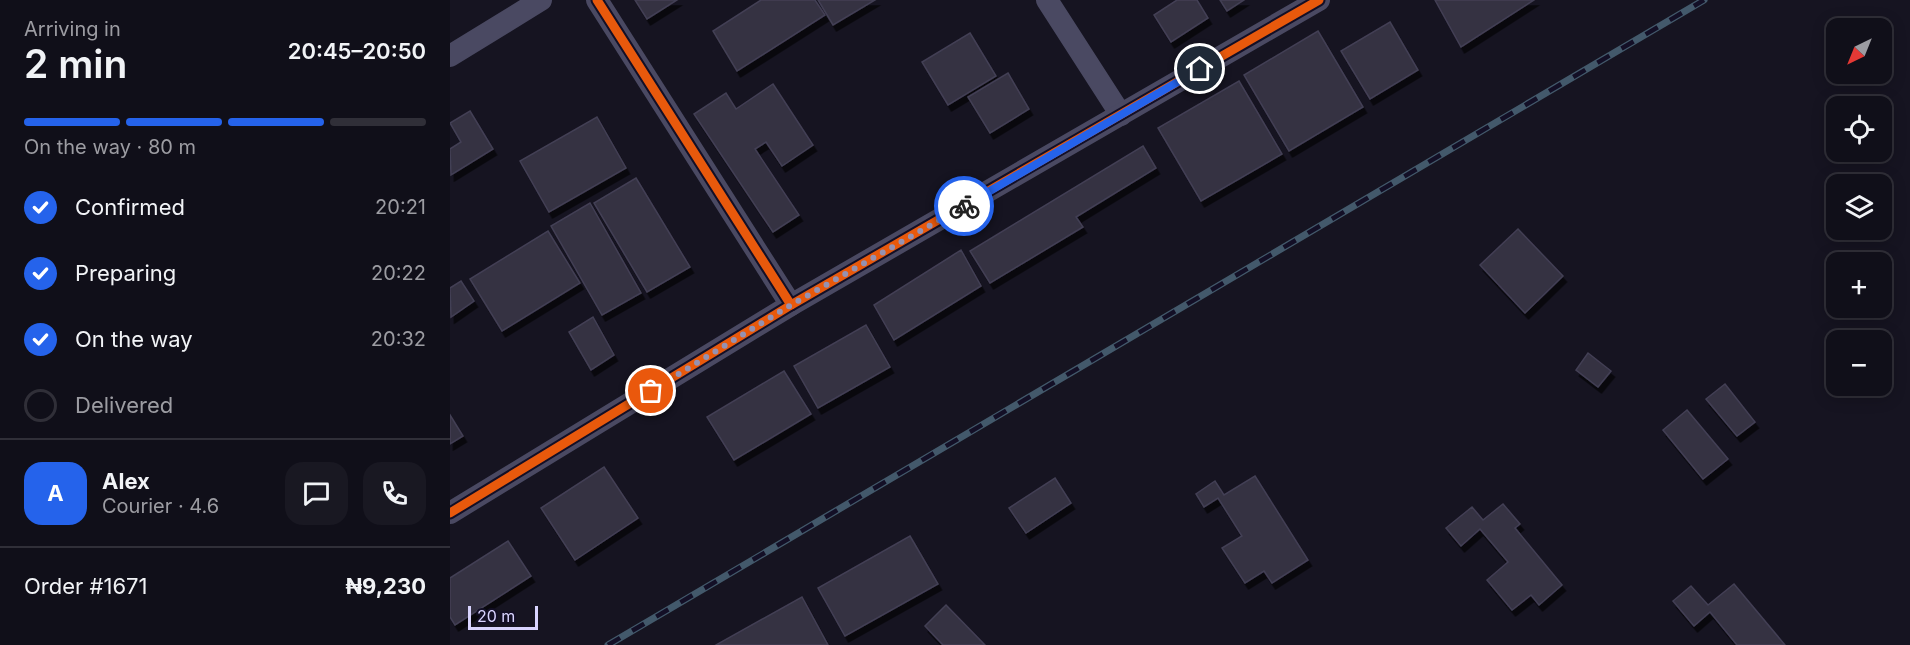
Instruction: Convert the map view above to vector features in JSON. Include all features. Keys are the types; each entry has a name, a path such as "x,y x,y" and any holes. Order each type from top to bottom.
{"street":[{"path":"450,56 541,0"},
{"path":"597,0 791,305"},
{"path":"1047,0 1120,115"},
{"path":"450,513 791,305 1319,0"}],"building":[{"path":"635,0 677,0 647,19"},
{"path":"761,0 815,0 825,15 737,71 713,31"},
{"path":"818,0 875,0 833,25"},
{"path":"1177,0 1197,0 1208,18 1171,42 1154,15"},
{"path":"1220,0 1244,0 1227,11"},
{"path":"1435,0 1534,0 1461,47"},
{"path":"1390,22 1418,70 1370,99 1341,51"},
{"path":"1318,31 1363,107 1289,151 1244,75"},
{"path":"970,33 996,76 948,105 922,62"},
{"path":"1008,73 1029,109 990,133 968,97"},
{"path":"1239,81 1282,154 1201,201 1158,128"},
{"path":"773,84 813,145 782,166 766,142 755,149 799,215 773,232 694,114 726,93 736,109"},
{"path":"470,111 493,149 451,175 450,149 461,142 450,123"},
{"path":"597,117 626,168 549,212 520,161"},
{"path":"1143,146 1156,168 1076,217 1083,227 990,283 970,251"},
{"path":"636,178 690,267 647,292 594,203"},
{"path":"590,203 641,293 602,315 551,226"},
{"path":"1518,229 1563,276 1525,313 1480,265"},
{"path":"548,231 580,283 502,331 470,279"},
{"path":"961,250 981,286 894,340 874,305"},
{"path":"461,281 474,301 451,317 450,288"},
{"path":"593,317 614,355 591,370 569,332"},
{"path":"866,325 890,367 818,408 794,366"},
{"path":"1588,353 1611,371 1598,387 1576,370"},
{"path":"784,371 811,414 734,460 707,417"},
{"path":"1725,384 1755,422 1737,436 1706,399"},
{"path":"1687,410 1728,459 1703,479 1663,430"},
{"path":"450,415 463,436 450,444"},
{"path":"604,467 638,518 575,560 541,508"},
{"path":"1255,476 1308,560 1272,583 1264,571 1245,583 1222,548 1242,536 1218,498 1204,507 1196,494 1215,481 1224,495"},
{"path":"1055,478 1071,503 1026,533 1009,508"},
{"path":"1503,504 1520,524 1515,528 1562,585 1539,605 1531,595 1512,610 1487,580 1508,562 1480,529 1461,546 1446,528 1472,507 1483,520"},
{"path":"910,536 938,584 845,636 818,588"},
{"path":"508,541 531,576 455,625 450,617 450,578"},
{"path":"1734,584 1785,645 1737,645 1710,612 1694,626 1673,601 1691,586 1708,605"},
{"path":"802,597 828,645 716,645"},
{"path":"946,605 985,645 943,645 925,626"}],"railway":[{"path":"608,645 1704,0"}],"cycle path":[{"path":"597,0 791,305"},
{"path":"450,513 791,305 1319,0"}],"way so far":[{"path":"651,391 791,305 964,206"}],"route":[{"path":"964,206 1200,69"}]}
